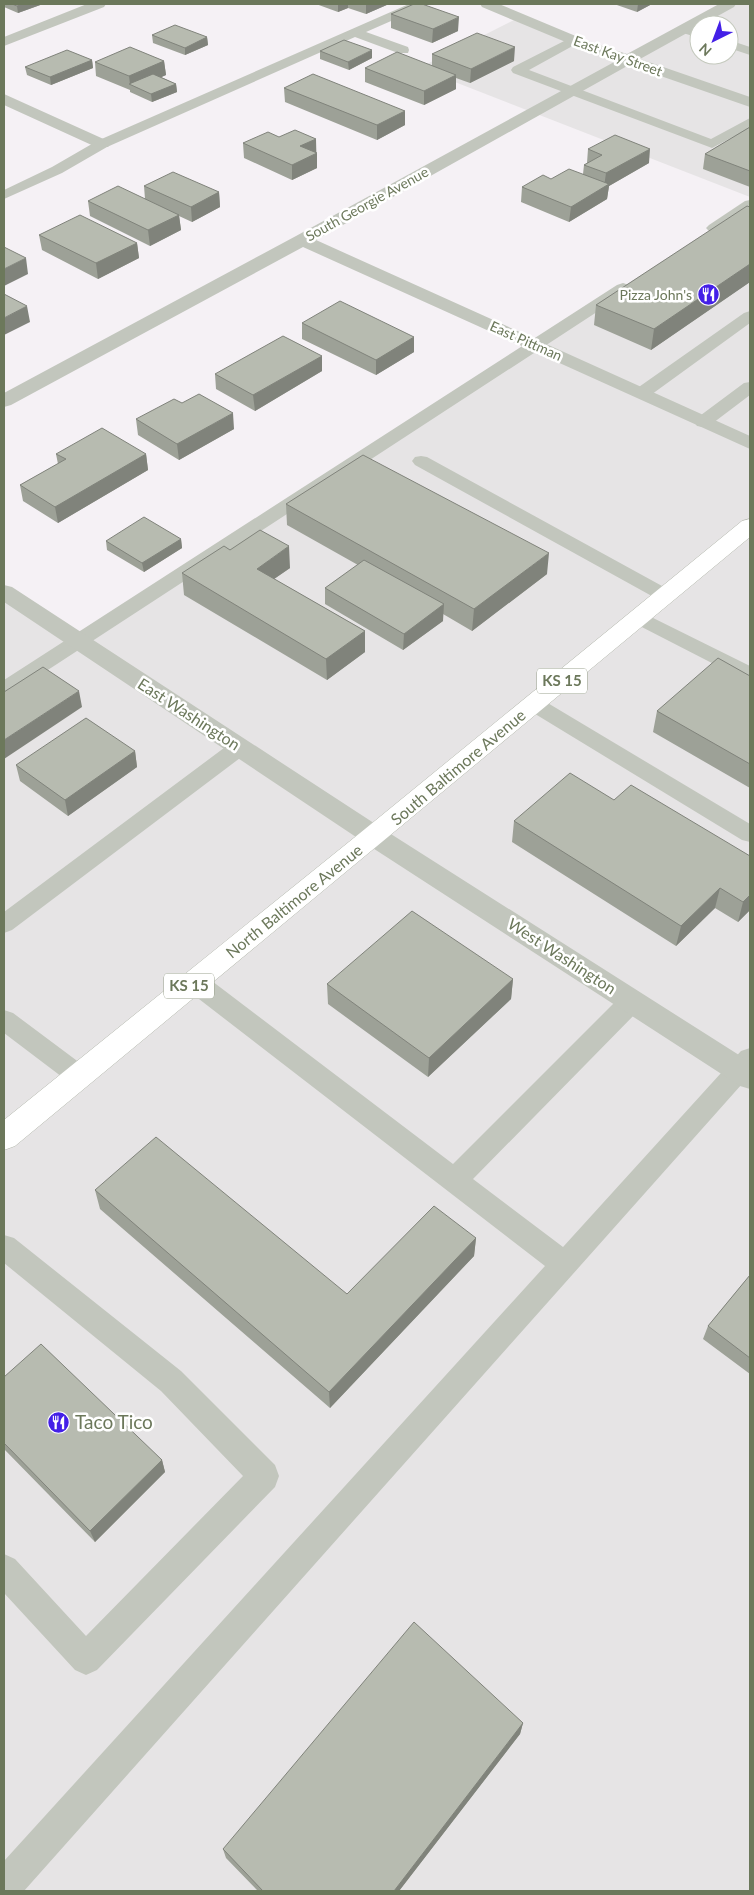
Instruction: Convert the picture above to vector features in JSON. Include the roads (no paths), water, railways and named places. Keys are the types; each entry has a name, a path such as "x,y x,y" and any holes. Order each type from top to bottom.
{"main road":[{"name":"South Baltimore Avenue","path":"374,836 666,596 748,532"},
{"name":"North Baltimore Avenue","path":"4,1137 374,836"}],"street":[{"path":"4,42 99,4"},
{"name":"East Kay Street","path":"487,4 574,40 750,102"},
{"name":"South Georgie Avenue","path":"714,15 729,4"},
{"name":"South Georgie Avenue","path":"4,401 629,60 689,32"},
{"path":"4,99 102,144"},
{"name":"East Pittman","path":"302,240 750,443"},
{"name":"East Washington","path":"4,592 374,836"},
{"name":"West Washington","path":"374,836 632,1000 747,1068"}],"lane":[{"path":"4,195 57,170 102,144 419,4"},
{"path":"354,32 403,50"},
{"path":"574,40 518,70 571,92 712,144 750,122"},
{"path":"701,237 750,204"},
{"path":"4,689 634,280"},
{"path":"642,393 750,316"},
{"path":"702,422 750,387"},
{"path":"421,461 666,596"},
{"path":"639,618 750,674"},
{"path":"534,704 750,834"},
{"path":"4,924 240,747"},
{"path":"195,982 564,1264"},
{"path":"454,1180 632,1000"},
{"path":"4,1020 79,1076"},
{"path":"4,1886 564,1264 747,1068"},
{"path":"4,1247 171,1381 264,1476 86,1659 4,1570"}],"place":[{"name":"Pizza John's","path":"708,295"},
{"name":"Taco Tico","path":"59,1422"}]}
